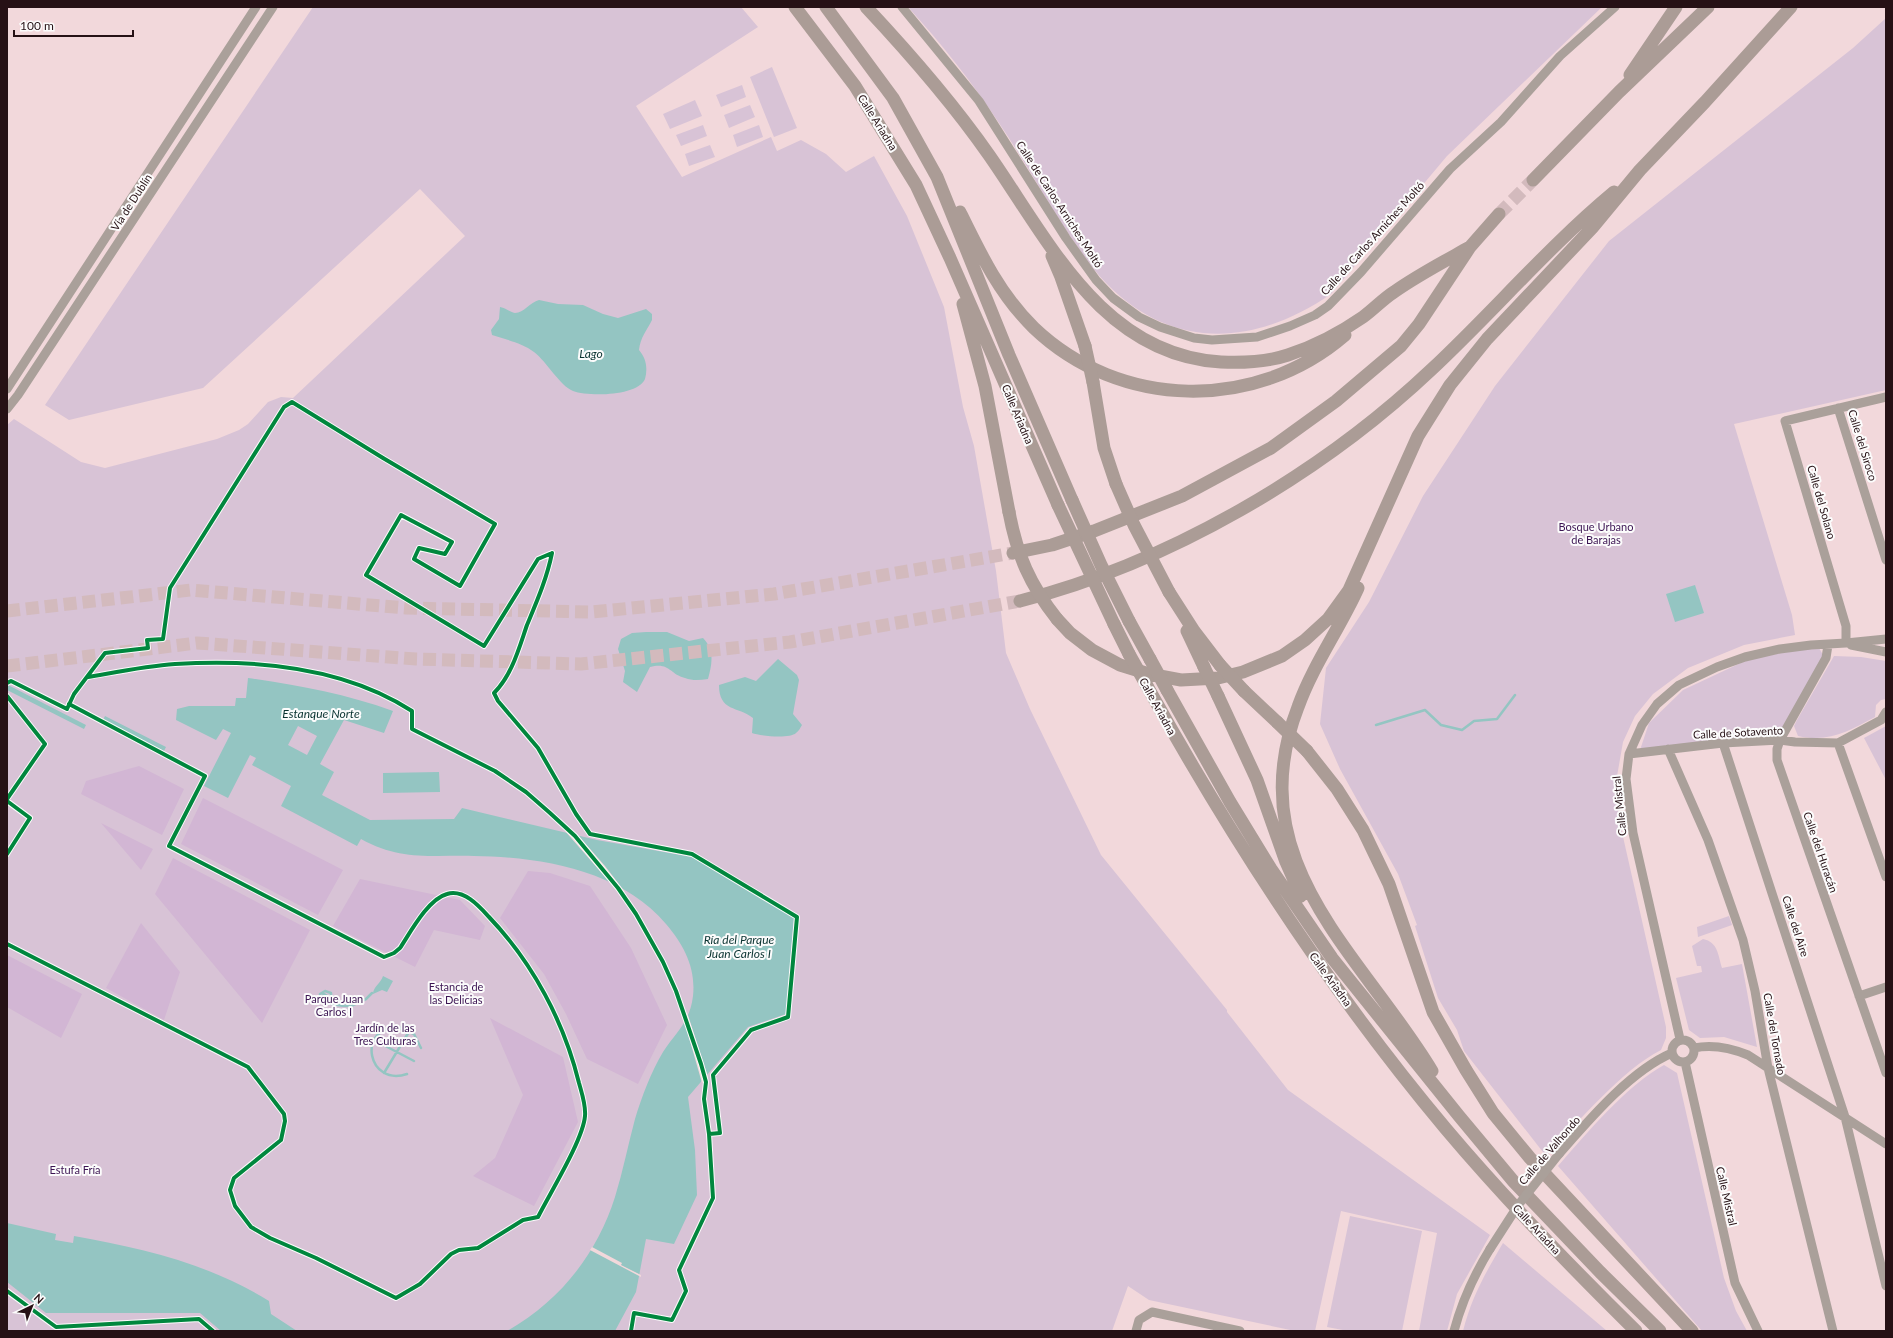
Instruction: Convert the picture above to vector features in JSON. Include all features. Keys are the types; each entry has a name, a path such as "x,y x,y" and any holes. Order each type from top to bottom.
{"highway":[{"name":"Calle Ariadna","path":"795,7 855,86 916,185 950,258 1058,505 1129,654 1190,764 1277,901 1317,961 1388,1055 1446,1128 1500,1190 1587,1283 1636,1331"},
{"name":"Calle Ariadna","path":"826,7 893,98 937,177 1009,355 1101,565 1129,621 1167,690 1230,802 1271,869 1312,931 1459,1116 1514,1182 1600,1272 1660,1331"},
{"path":"866,7 908,51 939,89 988,154 1042,234 1095,303 1112,319 1136,336 1163,349 1190,358 1235,363 1259,361 1286,356 1321,342 1363,317"},
{"path":"1654,38 1670,7"},
{"path":"1620,92 1654,38 1676,7"},
{"path":"1533,180 1620,92 1708,7"},
{"path":"950,258 986,386 1008,512 1022,562 1037,593 1056,619 1070,633 1092,650 1120,665 1149,674 1181,680 1218,678 1243,672 1282,656 1305,640 1328,619 1349,590 1418,436 1450,385 1487,339 1592,228 1640,170 1705,102 1791,7"},
{"path":"1020,601 1110,571 1179,542 1264,497 1336,448 1386,409 1432,370 1583,218 1640,170"},
{"path":"937,177 954,200 998,284 1034,328 1084,365 1124,380 1153,388 1179,391 1224,390 1248,386 1283,374 1319,356 1395,291 1470,247"},
{"path":"1012,554 1052,545 1094,531 1182,496 1271,448 1336,401 1401,346 1419,324 1470,247 1499,214"},
{"path":"1042,234 1061,277 1085,346 1093,382 1104,448 1116,484 1134,525 1168,592 1258,780 1274,831 1294,882 1315,919 1381,1019"},
{"path":"1395,489 1372,555 1350,606 1298,706 1287,742 1282,778 1283,803 1286,825 1295,859 1306,886 1319,910 1341,944 1415,1043 1459,1116"},
{"path":"1168,592 1194,631 1220,665 1244,691 1307,751 1337,789 1363,830 1389,884 1433,1012 1493,1114 1530,1158 1692,1331"}],"street":[{"name":"Vía de Dublín","path":"7,389 256,7"},
{"name":"Vía de Dublín","path":"7,409 23,388 273,7"},
{"name":"Calle de Carlos Arniches Moltó","path":"902,7 979,101 1066,238 1096,280 1113,298 1139,317 1160,327 1194,338 1212,340 1257,337 1290,326 1328,306 1361,272 1450,169 1501,122 1560,56 1616,7"},
{"name":"Calle del Siroco","path":"1886,397 1838,408 1886,560"},
{"name":"Calle del Solano","path":"1838,408 1786,421 1846,626 1846,643"},
{"name":"Calle Mistral","path":"1680,1039 1633,833 1626,779 1629,754 1642,726 1657,704 1679,684 1717,667 1745,657 1800,646 1828,645 1874,639 1886,639"},
{"path":"1874,639 1886,645"},
{"path":"1846,643 1886,652"},
{"name":"Calle del Huracán","path":"1828,645 1826,658 1780,740 1777,749 1777,760 1886,1073"},
{"path":"1866,648 1886,645"},
{"name":"Calle de Sotavento","path":"1629,754 1723,743 1780,740 1795,742 1838,743 1881,720 1886,712"},
{"name":"Calle del Aire","path":"1723,743 1845,1117 1886,1286"},
{"path":"1838,743 1886,877"},
{"name":"Calle del Tornado","path":"1668,749 1708,840 1743,940 1755,991 1768,1068 1833,1331"},
{"path":"1859,996 1886,987"},
{"path":"1680,1039 1689,1041 1694,1048 1693,1056 1685,1062 1676,1060 1672,1053 1673,1044 1680,1039"},
{"path":"1694,1048 1712,1046 1726,1048 1748,1056 1886,1144"},
{"name":"Calle de Valhondo","path":"1454,1331 1459,1312 1474,1276 1519,1204 1559,1154 1626,1084 1659,1058 1672,1053"},
{"name":"Calle Mistral","path":"1685,1062 1735,1282 1758,1331"},
{"path":"1136,1331 1139,1320 1152,1312 1240,1331"}],"green space":[{"path":"313,7 741,7 758,27 636,106 682,177 771,137 777,151 801,140 826,154 846,172 874,156 907,216 944,307 963,407 974,446 996,571 1006,653 1030,709 1101,855 1227,1010 1227,1012 1288,1090 1490,1235 1457,1294 1447,1331 1419,1331 1437,1233 1341,1211 1315,1331 1295,1331 1149,1300 1128,1286 1112,1331 7,1331 7,425 14,419 81,462 105,468 217,439 239,430 248,424 268,402 281,397 293,398 465,236 420,189 203,388 69,420 45,405"},
{"path":"908,7 1602,7 1447,156 1331,294 1303,311 1274,324 1245,331 1216,334 1188,330 1160,321 1133,306 1107,284 1087,261 989,108 944,49"},
{"name":"Bosque Urbano de Barajas","path":"1886,18 1886,390 1734,424 1792,615 1795,635 1744,645 1688,668 1653,694 1635,716 1623,742 1616,782 1619,819 1666,1027 1666,1038 1661,1050 1631,1070 1616,1083 1546,1156 1464,1051 1457,1030 1438,998 1415,926 1417,925 1398,874 1340,769 1320,724 1326,668 1369,602 1423,496 1495,386 1609,241 1853,48"},
{"path":"772,67 797,128 774,137 750,77"},
{"path":"742,85 746,97 721,107 716,95"},
{"path":"695,100 702,116 670,129 663,114"},
{"path":"750,105 755,117 729,128 724,115"},
{"path":"703,125 707,136 681,146 676,135"},
{"path":"759,125 763,137 737,147 733,135"},
{"path":"710,145 715,157 689,166 685,154"},
{"path":"1819,648 1823,655 1780,740 1639,753 1649,723 1683,690 1747,660 1796,650"},
{"path":"1834,656 1861,657 1886,661 1886,699 1881,700 1876,705 1875,717 1847,731 1829,737 1809,738 1798,736 1794,726"},
{"path":"1886,726 1886,780 1864,738"},
{"path":"1729,916 1732,925 1698,937 1697,927"},
{"path":"1703,939 1715,946 1722,968 1742,964 1757,1047 1724,1037 1700,1038 1689,1030 1676,978 1702,972 1701,966 1697,966 1692,946"},
{"path":"1664,1065 1677,1073 1724,1278 1736,1311 1747,1331 1702,1331 1558,1166 1621,1097 1635,1085"},
{"path":"1350,1216 1422,1231 1402,1331 1348,1331 1327,1327"},
{"path":"1503,1243 1607,1331 1463,1331 1475,1296"}],"shaded area":[{"path":"139,766 184,789 162,835 81,794 86,781"},
{"path":"203,798 343,870 318,915 181,844"},
{"path":"101,823 153,849 141,870"},
{"path":"173,858 310,930 262,1023 155,894"},
{"path":"528,871 550,873 590,886 631,948 667,1025 638,1084 587,1059 566,1014 544,974 500,918"},
{"path":"360,879 460,900 485,926 480,940 434,930 415,967 333,926"},
{"path":"141,923 180,972 164,1020 106,988"},
{"path":"7,955 82,994 61,1038 7,1007"},
{"path":"490,1018 563,1057 578,1122 534,1206 473,1176 495,1158 523,1095"}],"water":[{"name":"Lago","path":"539,300 558,304 583,305 603,314 618,318 646,309 652,314 652,320 642,338 639,350 645,360 646,367 645,379 641,385 633,389 612,394 590,394 573,391 558,379 534,352 519,344 492,335 491,330 499,319 500,307 518,313"},
{"path":"1695,585 1704,613 1675,622 1666,594"},
{"path":"667,632 689,641 703,638 709,647 712,657 708,679 688,679 666,667 657,666 650,667 637,692 623,682 625,671 618,649 621,639 632,633"},
{"path":"778,659 797,675 799,680 793,714 802,725 797,732 788,736 768,736 752,733 753,718 726,704 722,700 719,685 745,677 756,681"},
{"name":"Ría del Parque Juan Carlos I","path":"248,678 321,691 393,711 384,733 344,720 320,764 334,772 322,795 370,820 454,819 462,808 597,840 692,857 794,917 786,1014 748,1027 688,1097 695,1150 697,1195 674,1244 646,1239 636,1292 615,1331 507,1331 526,1319 560,1290 587,1257 607,1218 618,1187 635,1119 647,1084 663,1052 686,1020 689,1013 693,996 693,976 691,966 678,940 666,924 647,906 626,891 603,879 578,870 526,859 403,854 375,846 361,839 357,846 281,806 291,786 252,765 256,758 250,755 228,798 204,786 231,733 223,729 216,740 176,720 177,709 189,706 235,706 236,698 246,698","holes":["298,726 317,736 307,755 288,745"]},
{"path":"8,685 86,725 84,729 7,690"},
{"path":"105,716 166,747 164,751 103,720"},
{"path":"439,772 440,792 383,793 383,773"},
{"path":"383,976 393,981 387,992 382,990 373,994 374,989 381,981"},
{"path":"7,1223 56,1234 55,1240 73,1243 74,1236 150,1252 199,1267 246,1288 269,1301 271,1314 297,1331 221,1331 200,1313 46,1313 7,1282"}],"pier":[{"path":"565,831 577,834 625,892 613,886"},
{"path":"687,1012 708,1077 702,1083 684,1020"},
{"path":"592,1247 622,1263 621,1265 641,1275 641,1277 590,1250"}],"waterway":[{"path":"1376,725 1425,710 1441,725 1462,730 1474,721 1497,719 1515,695"},
{"path":"326,997 329,997 324,994 322,997 329,1001 331,999 331,993 325,991 320,994 320,1000 343,1006 351,1006 366,999 372,993"},
{"path":"407,1074 394,1076 383,1072 376,1065 372,1056 372,1046 376,1037 385,1030 398,1027 414,1034 421,1048"},
{"path":"384,1073 410,1030"},
{"path":"374,1040 414,1061"}],"tunnel":[{"path":"1499,214 1533,180"},
{"path":"7,611 191,590 406,608 592,612 774,594 1013,553"},
{"path":"7,666 197,643 416,659 581,664 790,642 1020,601"}],"cycle path":[{"path":"7,683 11,681 67,709 74,694 105,653 148,648 147,640 163,639 170,588 284,407 292,402 495,524 460,586 414,559 419,548 445,554 452,542 401,515 366,575 484,646 538,559 552,553"},
{"path":"552,553 545,580 518,652 506,678 494,693 498,701 538,748 576,814 590,834 692,854 797,917 788,1017 751,1030 713,1075 720,1133 709,1134"},
{"path":"88,677 164,665 236,663 298,669 328,675 358,684 386,696 412,711 412,729 495,771 526,792 575,836 618,888 636,914 663,962 676,991 706,1082 704,1099 709,1134 713,1198 679,1270 686,1291 672,1320 634,1313 631,1331"},
{"path":"7,696 45,744 7,799"},
{"path":"7,944 248,1067 284,1114 285,1121 281,1140 234,1178 230,1190 235,1206 251,1227 270,1238 316,1258 396,1298 420,1284 451,1254 459,1250 478,1248 523,1220 538,1217 572,1152 583,1126 585,1112 582,1095 573,1060 556,1016 545,994 520,954 505,935 476,904 465,896 459,894 453,893 440,897 426,909 400,948 394,953 384,957 169,846 205,776 69,704"},
{"path":"7,801 30,818 7,854"},
{"path":"7,1291 56,1327 199,1319 213,1331"}],"water label":[{"name":"Estanque Norte","path":"321,713"}],"park label":[{"name":"Estancia de las Delicias","path":"456,992"},
{"name":"Parque Juan Carlos I","path":"334,1004"},
{"name":"Jardín de las Tres Culturas","path":"385,1033"},
{"name":"Estufa Fría","path":"75,1169"}]}
